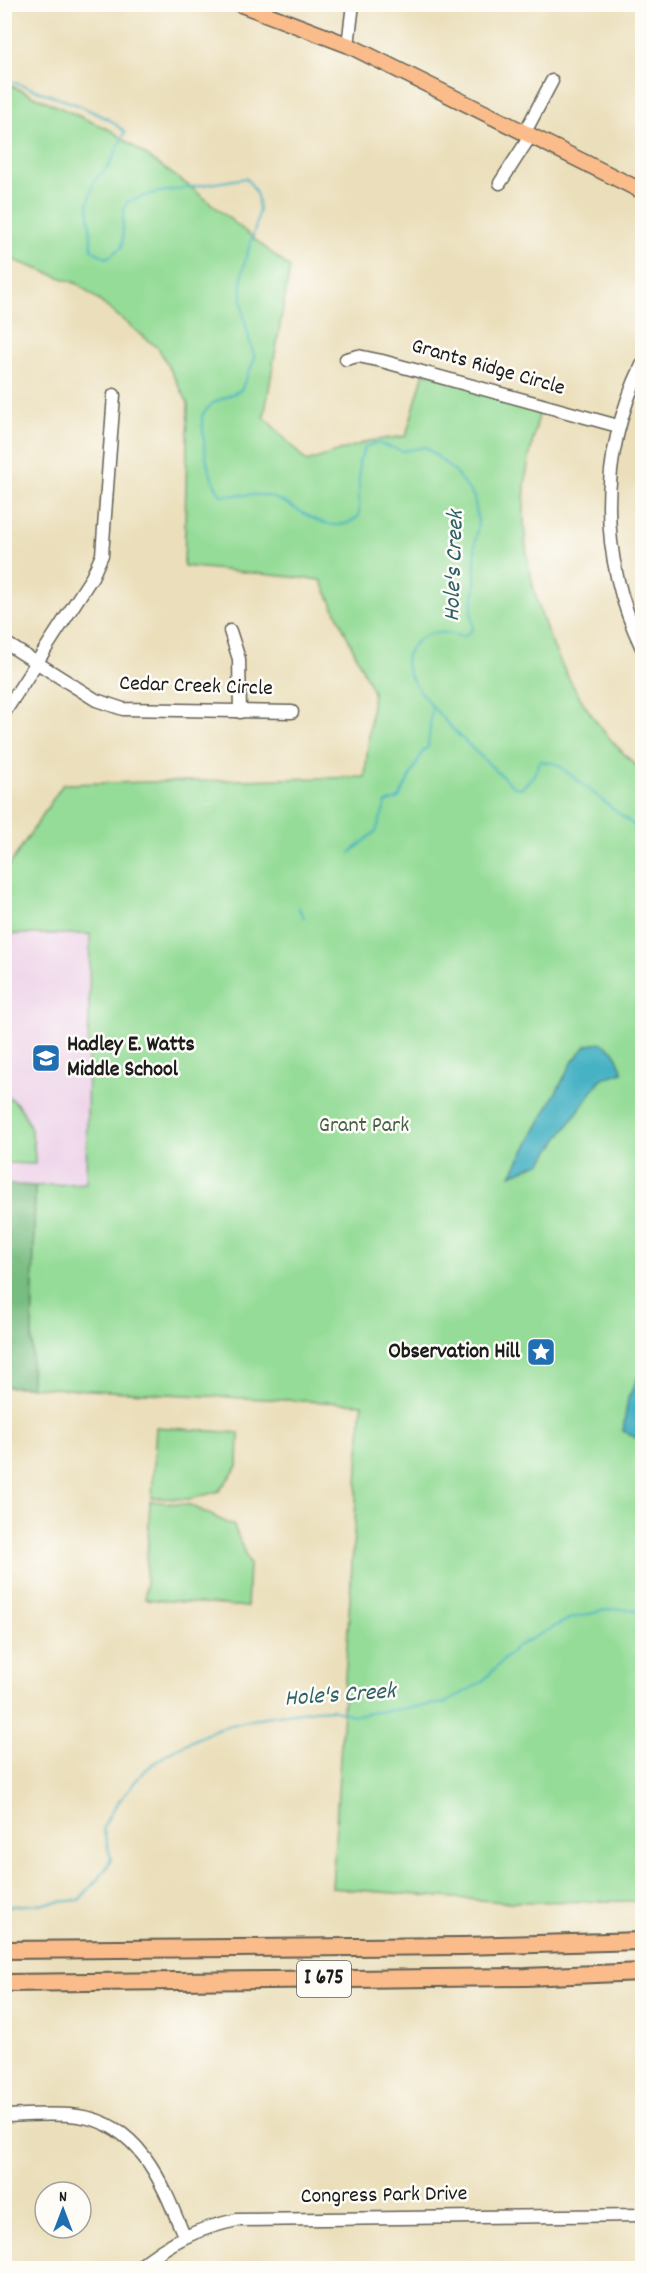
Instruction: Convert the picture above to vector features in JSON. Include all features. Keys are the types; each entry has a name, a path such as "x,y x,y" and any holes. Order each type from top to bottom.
{"highway":[{"name":"I 675","path":"4,1950 462,1946 642,1941"},
{"name":"I 675","path":"4,1983 526,1977 642,1972"}],"main road":[{"path":"240,4 348,45 642,191"}],"street":[{"path":"348,45 353,4"},
{"path":"500,183 528,134 552,81"},
{"name":"Grants Ridge Circle","path":"346,359 358,356 382,361 618,426"},
{"path":"642,367 618,426 608,486 608,529 618,584 642,648"},
{"path":"4,713 92,577 102,555 114,395"},
{"path":"230,631 238,659 240,712"},
{"name":"Cedar Creek Circle","path":"4,642 96,700 123,709 292,712"},
{"path":"4,2116 80,2116 103,2122 124,2133 147,2158 184,2236"},
{"name":"Congress Park Drive","path":"138,2268 184,2236 219,2224 255,2219 642,2215"}],"shaded area":[{"name":"Hadley E. Watts Middle School","path":"90,933 86,1183 35,1186 31,1387 5,1387 5,934"}],"green space":[{"name":"Grant Park","path":"5,83 112,131 192,188 290,268 264,417 307,462 369,441 406,436 424,372 541,405 527,468 524,511 531,579 540,612 567,676 585,705 609,738 642,772 642,1901 504,1902 332,1888 362,1404 31,1387 35,1186 86,1183 90,934 5,934 5,872 63,784 365,777 373,692 321,580 184,566 188,403 159,349 78,284 5,257"},
{"path":"5,1095 20,1107 29,1125 34,1144 35,1164 5,1163"},
{"path":"4,1184 35,1186 31,1387 5,1387"},
{"path":"156,1427 239,1433 238,1466 219,1491 190,1499 152,1498"},
{"path":"150,1501 190,1505 234,1526 249,1564 247,1607 145,1599"}],"water":[{"path":"602,1043 614,1051 623,1072 601,1079 542,1162 511,1175 573,1061 587,1045"},
{"path":"642,1370 642,1441 623,1431 628,1398"}],"waterway":[{"name":"Hole's Creek","path":"4,79 78,105 110,120 125,132 109,166 94,181 88,204 92,250 107,258 122,247 123,220 127,202 154,193 246,178 255,190 258,202 256,226 242,277 244,318 255,358 241,390 213,403 202,415 204,446 215,486 221,495 268,496 324,523 336,525 347,523 359,516 359,462 365,447 376,443 403,451 426,447 455,472 474,497 478,521 475,545 475,585 471,613 473,629 463,637 438,632 421,638 412,646 407,656 406,662 410,675 434,709 514,787 522,788 534,775 540,761 557,764 642,832"},
{"path":"350,853 376,831 386,803 399,798 423,751 428,747 432,705"},
{"path":"298,907 304,917"},
{"name":"Hole's Creek","path":"4,1907 79,1900 104,1872 111,1859 103,1828 111,1812 128,1790 144,1771 171,1751 219,1728 264,1717 315,1710 332,1709 354,1715 445,1703 482,1682 516,1647 569,1619 610,1609 642,1610"}],"place":[{"name":"Hadley E. Watts Middle School","path":"46,1058"},
{"name":"Observation Hill","path":"541,1352"}]}
